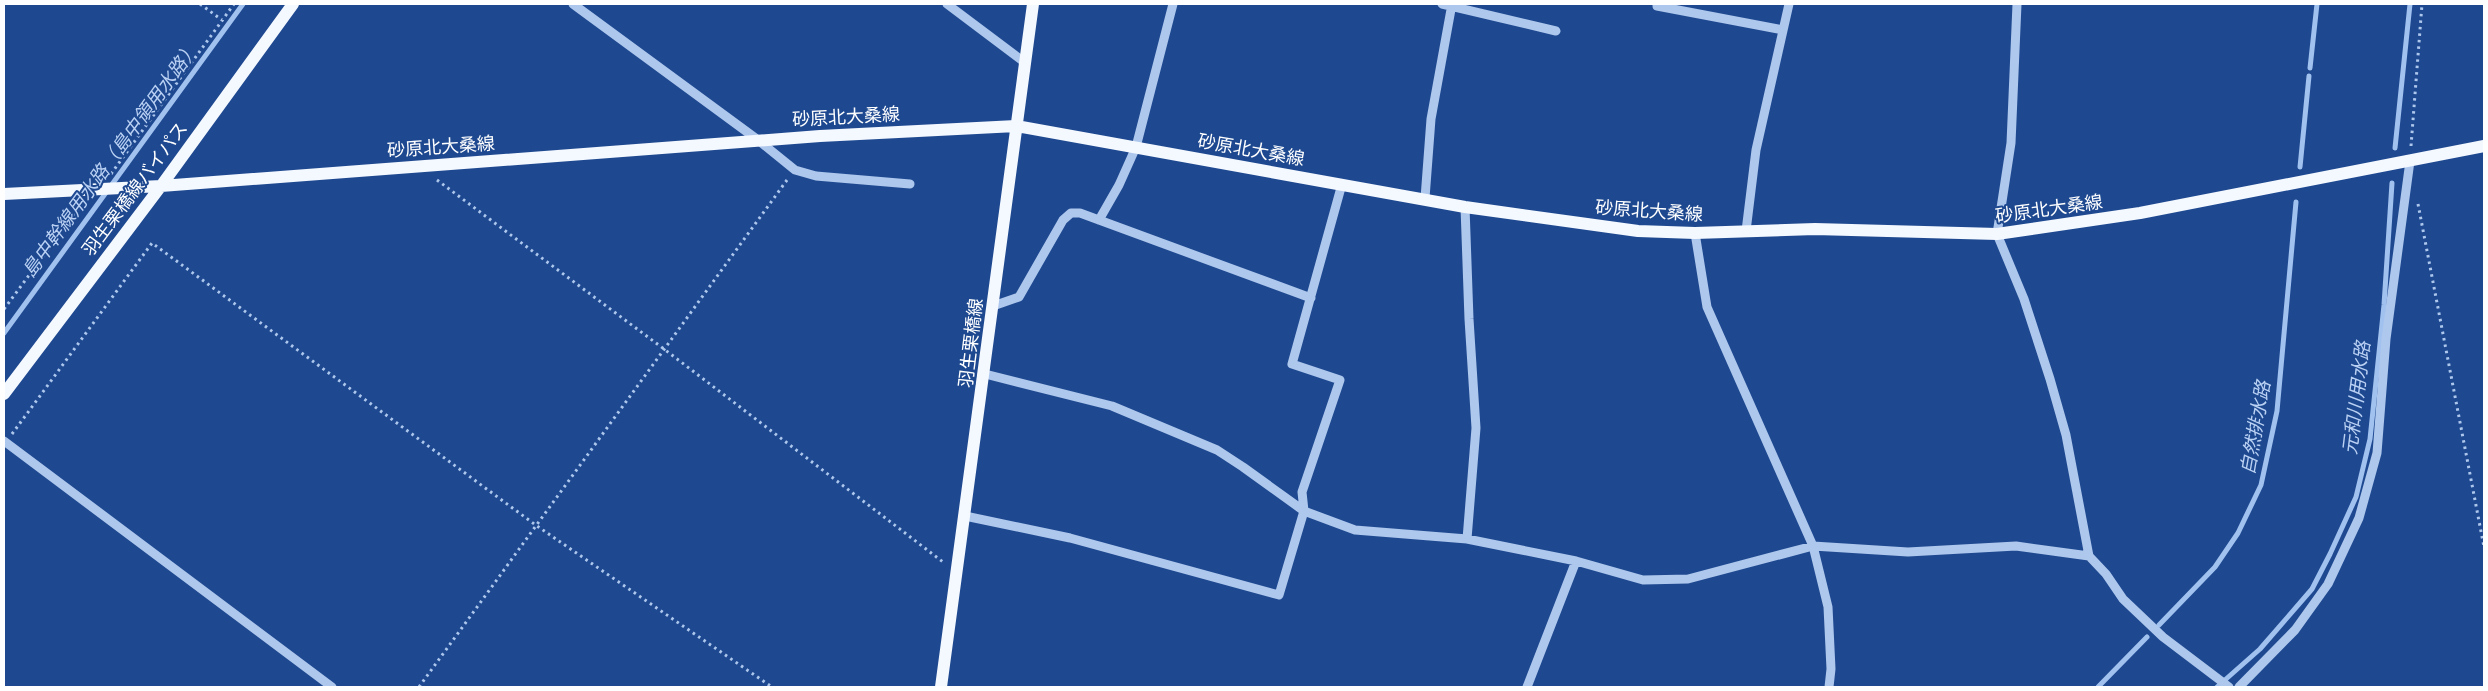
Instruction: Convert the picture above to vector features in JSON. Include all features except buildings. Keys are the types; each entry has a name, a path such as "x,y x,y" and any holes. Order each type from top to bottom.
{"main road":[{"name":"羽生栗橋線バイパス","path":"4,394 161,186 293,4"},
{"name":"羽生栗橋線","path":"941,687 985,374 1033,4"},
{"name":"砂原北大桑線","path":"4,194 161,186 758,140 1016,126 1425,198 1465,207 1638,231 1695,233 1816,229 1997,234 2064,226 2315,180 2484,146"}],"street":[{"path":"573,4 758,140 795,170 816,176 910,184"},
{"path":"947,4 1024,62"},
{"path":"1099,220 1119,185 1136,147 1173,4"},
{"path":"1657,4 1657,6 1783,30"},
{"path":"1746,231 1756,150 1789,4"},
{"path":"2017,4 2011,143 1997,234 2024,299 2050,379 2066,435 2089,556 2106,574 2123,599 2163,637 2229,687"},
{"path":"1425,198 1431,119 1448,5 1556,31"},
{"path":"2239,687 2295,630 2328,584 2359,518 2377,453 2386,339 2410,161"},
{"path":"965,516 1070,538 1279,595 1304,511 1302,492 1340,380 1292,364 1342,184"},
{"path":"1465,207 1469,319 1476,428 1467,539"},
{"path":"993,306 1019,297 1062,220 1071,213 1080,213 1311,298"},
{"path":"1695,233 1707,307 1813,546 1828,607 1831,669 1829,687"},
{"path":"985,374 1112,406 1217,450 1243,466 1304,511 1355,530 1467,539 1576,561 1643,580 1688,579 1813,546 1908,552 2016,546 2089,556"},
{"path":"5,442 332,687"},
{"path":"1527,687 1576,561"}],"path":[{"path":"200,4 222,20"},
{"path":"4,309 234,4"},
{"path":"2410,161 2422,4"},
{"path":"418,166 664,349 957,573"},
{"path":"419,687 795,170"},
{"path":"2418,199 2484,547"},
{"path":"5,442 152,243 537,526 772,687"}],"waterway":[{"name":"島中幹線用水路（島中領用水路）","path":"4,333 243,4"},
{"name":"自然排水路","path":"2310,68 2317,4"},
{"name":"元和川用水路","path":"2395,148 2410,4"},
{"name":"自然排水路","path":"2300,167 2309,76"},
{"name":"元和川用水路","path":"2217,687 2260,649 2312,589 2356,497 2370,439 2384,305 2392,183"},
{"name":"自然排水路","path":"2159,625 2215,567 2238,533 2261,485 2277,411 2296,202"},
{"name":"自然排水路","path":"2098,687 2147,637"}]}
